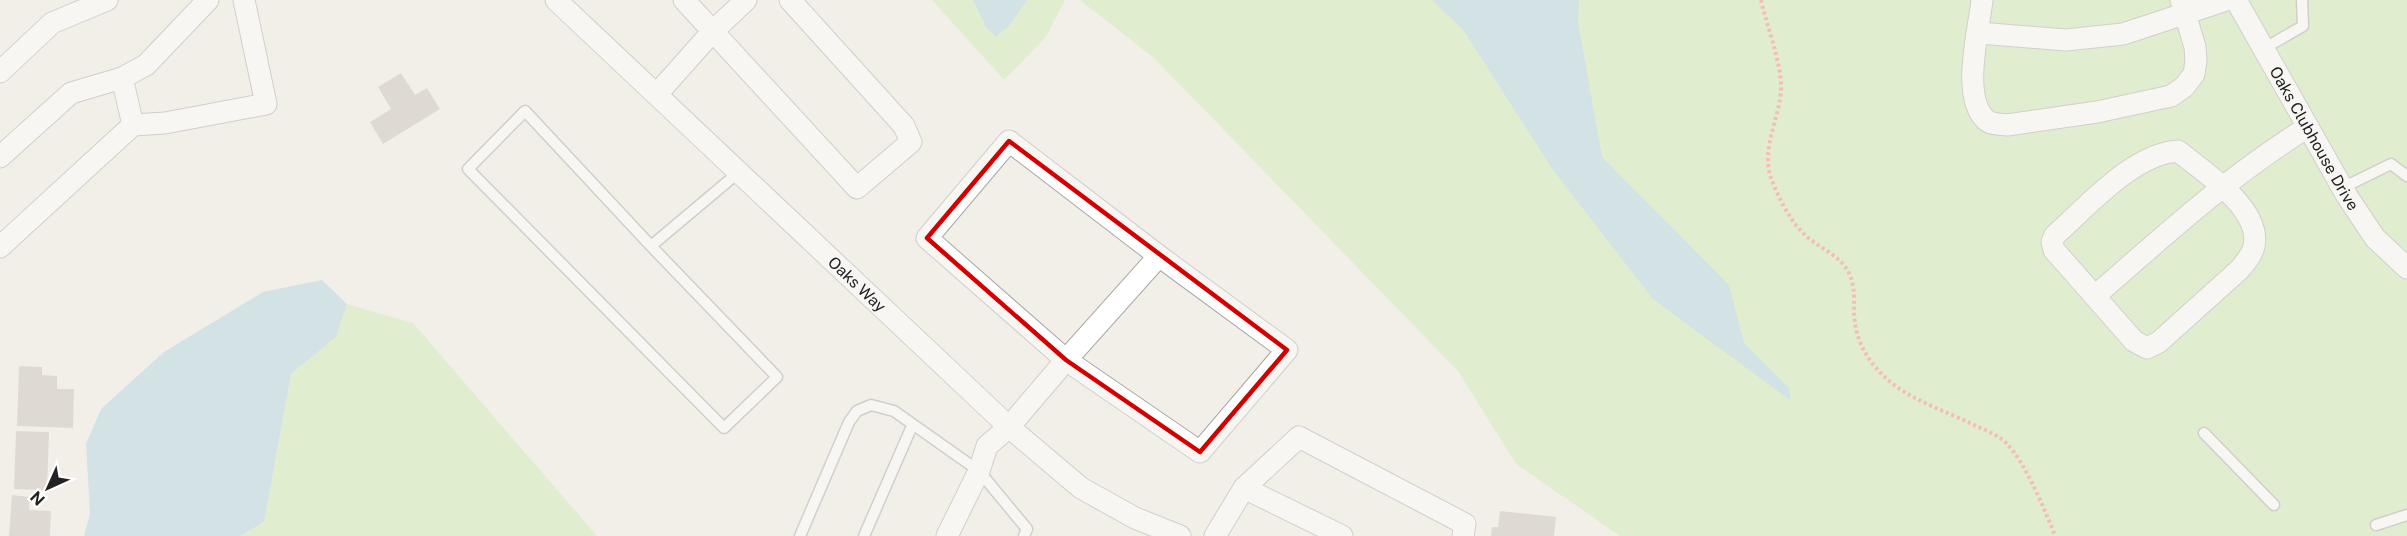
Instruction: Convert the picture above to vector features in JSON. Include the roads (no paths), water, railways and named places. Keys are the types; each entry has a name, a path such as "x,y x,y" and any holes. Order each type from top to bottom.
{"street":[{"path":"0,72 52,23 107,0"},
{"path":"0,157 71,93 122,78 146,65 208,0"},
{"path":"0,247 133,125 165,123 266,104 244,0"},
{"name":"Oaks Way","path":"556,0 1009,427 1081,488 1135,518 1180,536"},
{"path":"684,0 857,188 912,142 904,126 790,0"},
{"path":"657,94 713,31 746,0"},
{"path":"1982,0 1973,64 1975,97 1985,119 1993,124 2007,125 2097,112 2171,96 2184,87 2194,74 2195,47 2183,8"},
{"path":"1979,33 2066,40 2123,34 2183,8 2226,0"},
{"name":"Oaks Clubhouse Drive","path":"2236,0 2342,188 2376,238 2407,268"},
{"path":"122,78 133,125"},
{"path":"2096,295 2222,186 2265,153 2308,127"},
{"path":"1009,141 1159,256 1287,350 1200,452 1066,360 927,238 1009,141"},
{"path":"2178,151 2222,186 2251,221 2254,245 2250,257 2239,270 2159,342 2147,348 2134,341 2096,295 2054,250 2052,242 2055,235 2127,171 2161,152 2178,151"},
{"path":"948,536 979,471 987,446 1009,427 1159,256"},
{"path":"1215,536 1244,488 1299,436 1465,524 1463,536"},
{"path":"1244,488 1342,536"}],"lane":[{"path":"2263,49 2303,26 2302,0"},
{"path":"525,111 651,246 777,377 724,428 468,169 525,111"},
{"path":"2342,188 2391,164 2407,176"},
{"path":"651,246 739,172"},
{"path":"800,536 849,422 857,411 871,405 894,411 912,426 979,471 1027,529 1024,536"},
{"path":"864,536 912,426"},
{"path":"2204,433 2274,505"},
{"path":"2376,525 2407,514"}],"water":[{"path":"973,0 1027,0 1009,26 996,37 986,27"},
{"path":"1432,0 1579,0 1578,22 1602,157 1729,285 1744,343 1789,388 1790,400 1653,299 1553,170 1464,31"},
{"path":"322,280 347,304 336,337 291,374 264,522 240,536 84,536 90,514 86,444 101,409 164,352 263,292"}]}
